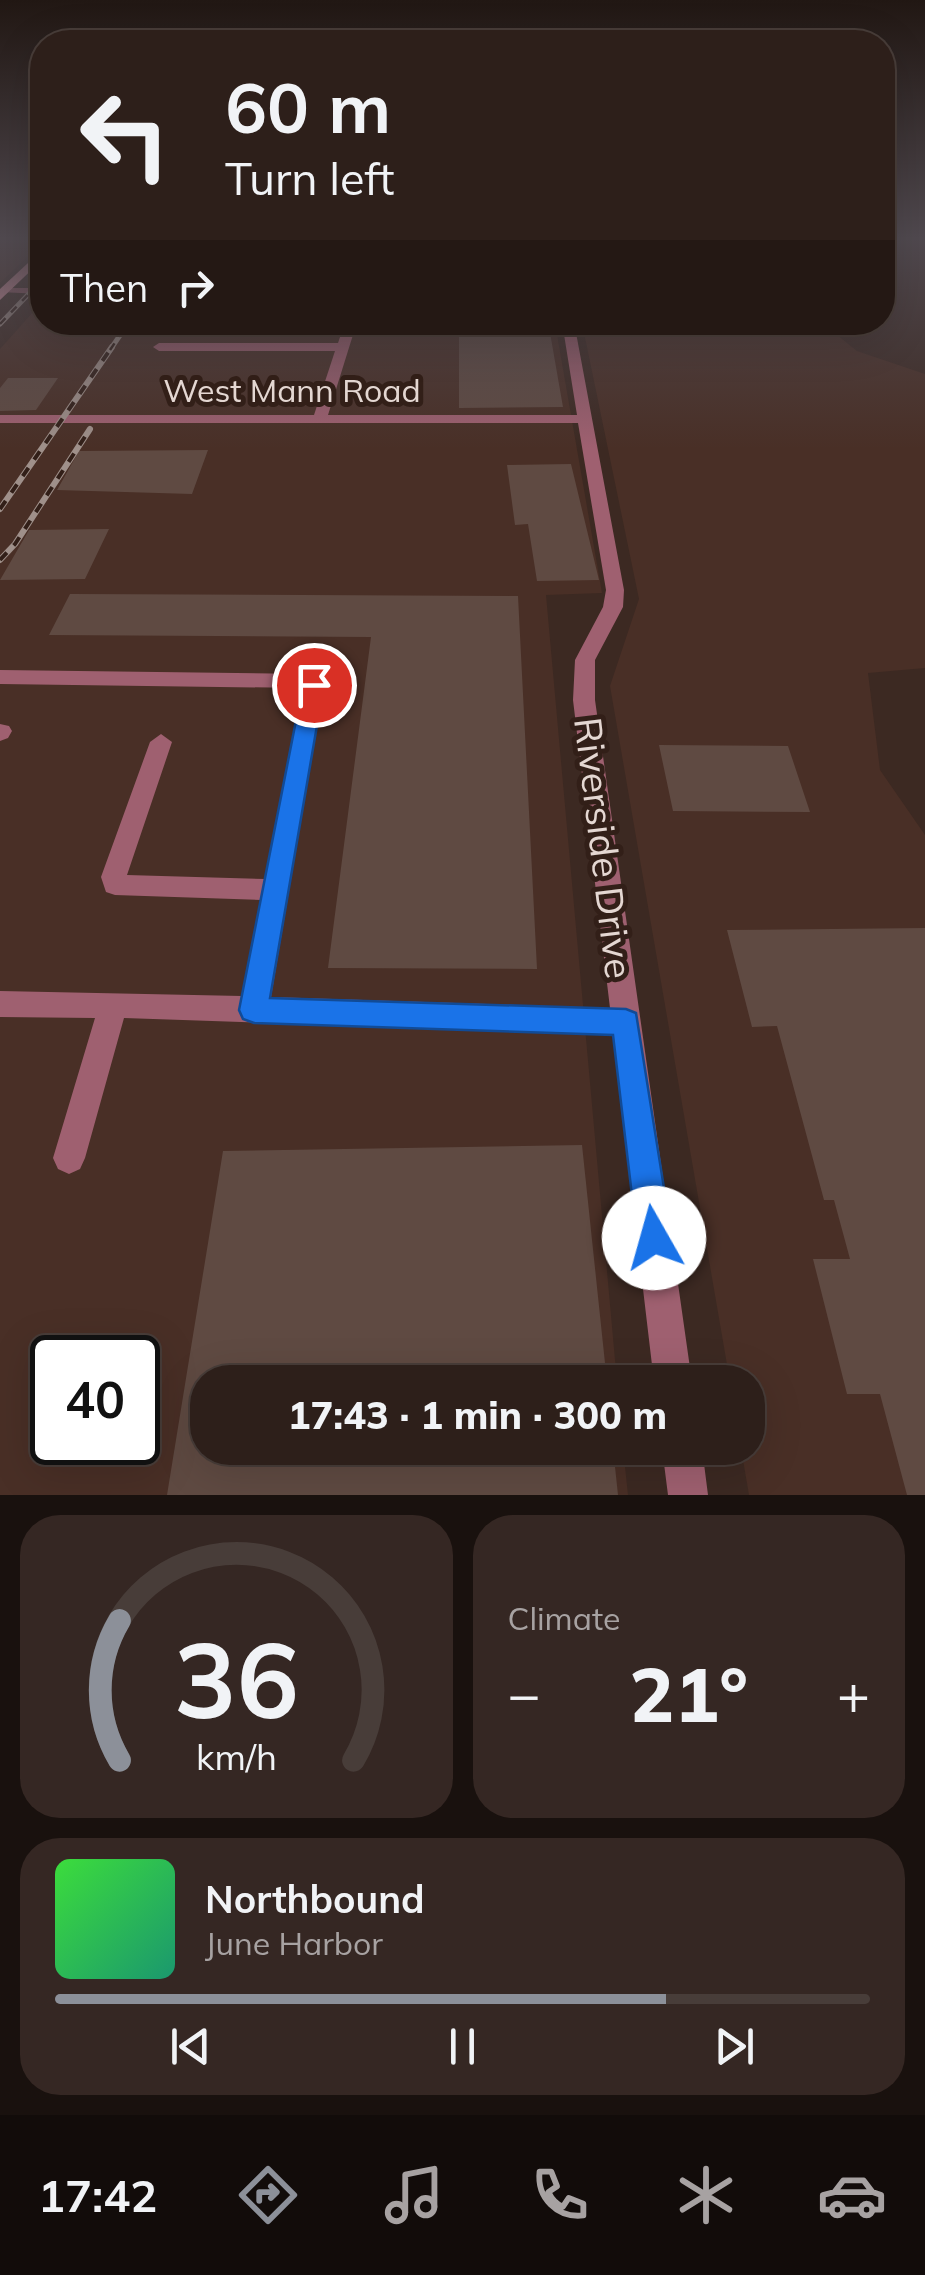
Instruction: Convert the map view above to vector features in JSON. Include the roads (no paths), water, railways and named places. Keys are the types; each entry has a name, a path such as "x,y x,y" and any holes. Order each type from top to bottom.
{"street":[{"path":"320,418 348,335"},
{"name":"Riverside Drive","path":"570,335 615,590 613,607 585,660 584,700 671,1365"},
{"path":"159,346 345,347"},
{"name":"West Mann Road","path":"0,419 585,419"},
{"path":"0,677 307,681 314,685 254,1010"},
{"path":"161,742 114,878 115,886 277,890"},
{"path":"0,1004 626,1022"},
{"path":"69,1158 114,1005"},
{"path":"684,1465 688,1495"}],"railway":[{"path":"0,324 15,309"},
{"path":"110,350 120,335"},
{"path":"0,509 112,347"},
{"path":"0,560 15,544 90,429"}]}
